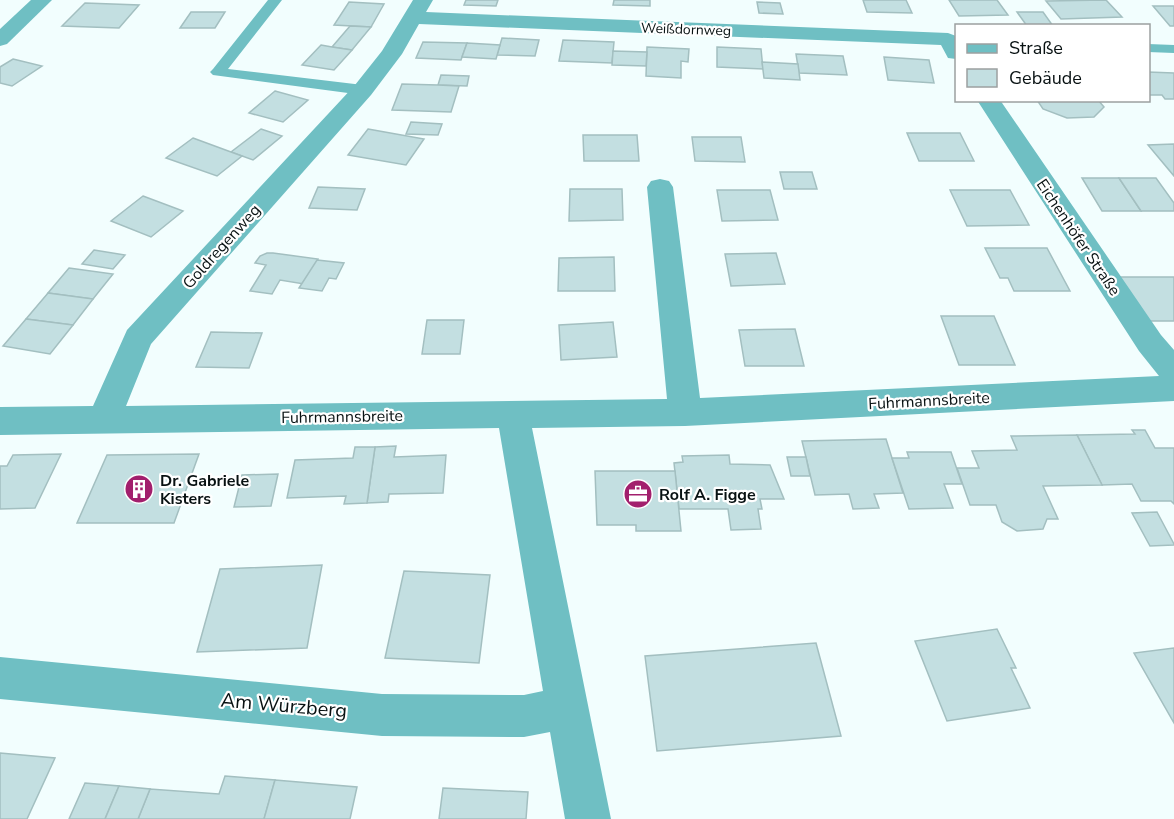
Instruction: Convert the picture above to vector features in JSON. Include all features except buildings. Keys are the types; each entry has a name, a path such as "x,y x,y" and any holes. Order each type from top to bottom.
{"street":[{"path":"0,40 42,0"},
{"name":"Goldregenweg","path":"104,419 138,338 363,90 391,54 419,9"},
{"name":"Weißdornweg","path":"419,9 954,44"},
{"name":"Eichenhöfer Straße","path":"989,102 1150,343 1174,372"},
{"path":"660,187 684,412"},
{"name":"Fuhrmannsbreite","path":"0,420 684,412 1174,387"},
{"path":"513,414 588,819"},
{"name":"Am Würzberg","path":"0,678 382,715 524,716 568,707"}],"lane":[{"path":"274,0 218,72 363,90"},
{"path":"1150,48 1174,49"}],"place":[{"name":"Dr. Gabriele Kisters","path":"139,489"},
{"name":"Rolf A. Figge","path":"638,494"}]}
